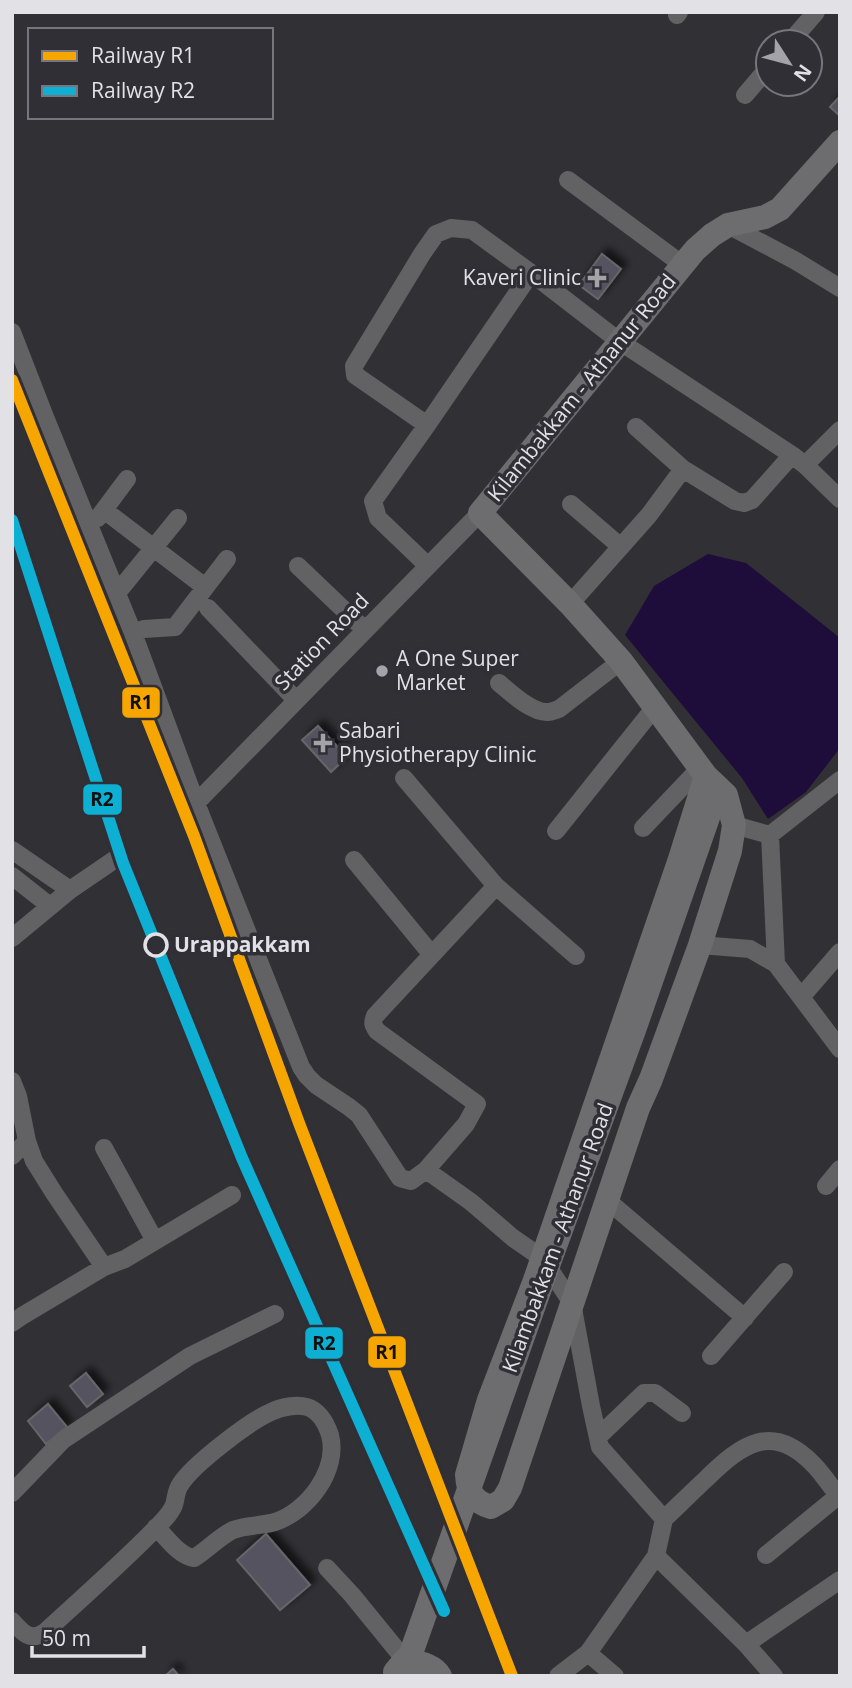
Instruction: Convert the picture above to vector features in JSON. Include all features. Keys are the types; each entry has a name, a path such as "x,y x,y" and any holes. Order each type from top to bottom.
{"street":[{"path":"802,28 816,12"},
{"path":"745,95 754,84"},
{"name":"Kilambakkam - Athanur Road","path":"405,1672 642,1049 720,836 713,800 703,772 621,662 570,604 480,513 695,250 728,225 765,217 780,209 840,142"},
{"path":"568,180 683,265"},
{"path":"728,225 840,288"},
{"path":"427,425 355,375 354,366 436,234 451,228 472,230 620,341 798,460 840,499"},
{"path":"428,566 378,518 373,500 531,272"},
{"path":"12,332 133,633 196,803 301,1067 316,1085 359,1115 400,1178 411,1181 426,1170 466,1124 477,1104 377,1031 373,1021 496,886"},
{"path":"636,427 683,470 735,501 744,503 752,500 798,460 840,430"},
{"path":"570,604 649,515 683,470"},
{"path":"90,527 127,479"},
{"path":"571,504 621,547"},
{"path":"104,510 153,550 205,587"},
{"name":"Station Road","path":"196,803 480,513"},
{"path":"117,593 178,518"},
{"path":"133,633 144,629 174,628 227,559"},
{"path":"298,566 365,630"},
{"path":"208,608 296,700"},
{"path":"499,684 530,706 548,712 559,709 621,662"},
{"path":"556,831 655,708"},
{"path":"703,772 726,795 734,825 730,851 699,945 638,1108 510,1488 503,1500 491,1507 480,1504 467,1486 467,1475 489,1400 542,1258 679,862 703,772"},
{"path":"643,828 703,772"},
{"path":"404,778 496,886 576,956"},
{"path":"770,835 840,780"},
{"path":"734,825 770,835"},
{"path":"770,835 776,964"},
{"path":"12,850 69,890"},
{"path":"12,938 69,890 114,860"},
{"path":"354,860 432,955"},
{"path":"12,876 50,906"},
{"path":"699,945 750,949 776,964 840,1049"},
{"path":"802,996 840,952"},
{"path":"12,1082 34,1161 104,1267"},
{"path":"12,1156 27,1141"},
{"path":"104,1148 155,1241"},
{"path":"426,1170 542,1258 572,1303 600,1447 664,1519"},
{"path":"826,1186 840,1170"},
{"path":"16,1316 104,1267 125,1259 232,1195"},
{"path":"607,1200 745,1318"},
{"path":"711,1356 784,1272"},
{"path":"12,1493 63,1440 190,1356 275,1314"},
{"path":"598,1437 644,1393 655,1393 682,1413"},
{"path":"12,1622 31,1637 37,1638 46,1632 156,1527 174,1506 178,1490 186,1477 253,1421 274,1410 292,1406 307,1406 322,1416 332,1444 329,1464 319,1485 307,1501 289,1516 232,1531 194,1558 186,1556 156,1527"},
{"path":"558,1676 588,1653 656,1556 664,1519 743,1447 761,1442 778,1442 793,1448 813,1464 839,1497 766,1555"},
{"path":"656,1556 746,1644 774,1676"},
{"path":"327,1569 352,1595 405,1672 428,1665 440,1676"},
{"path":"746,1644 840,1580"},
{"path":"588,1653 615,1676"}],"shaded area":[{"path":"708,554 746,563 840,638 840,748 806,792 768,819 742,778 625,635 654,586"}],"building":[{"path":"840,96 840,116 830,107"},
{"path":"602,254 621,269 598,299 579,285"},
{"path":"318,726 347,757 331,772 302,740"},
{"path":"86,1373 103,1394 87,1407 70,1386"},
{"path":"48,1404 67,1427 46,1444 28,1421"},
{"path":"266,1534 310,1585 280,1610 237,1560"},
{"path":"173,1669 179,1676 165,1676"}],"railway":[{"path":"12,380 194,836 299,1123 512,1676"}],"rail line":[{"name":"R1","path":"12,380 194,836 299,1123 512,1676"},
{"name":"R2","path":"12,520 123,863 242,1158 444,1611"}],"place":[{"name":"Kaveri Clinic","path":"597,278"},
{"name":"A One Super Market","path":"382,671"},
{"name":"Sabari Physiotherapy Clinic","path":"323,743"},
{"name":"Urappakkam","path":"156,945"}]}
